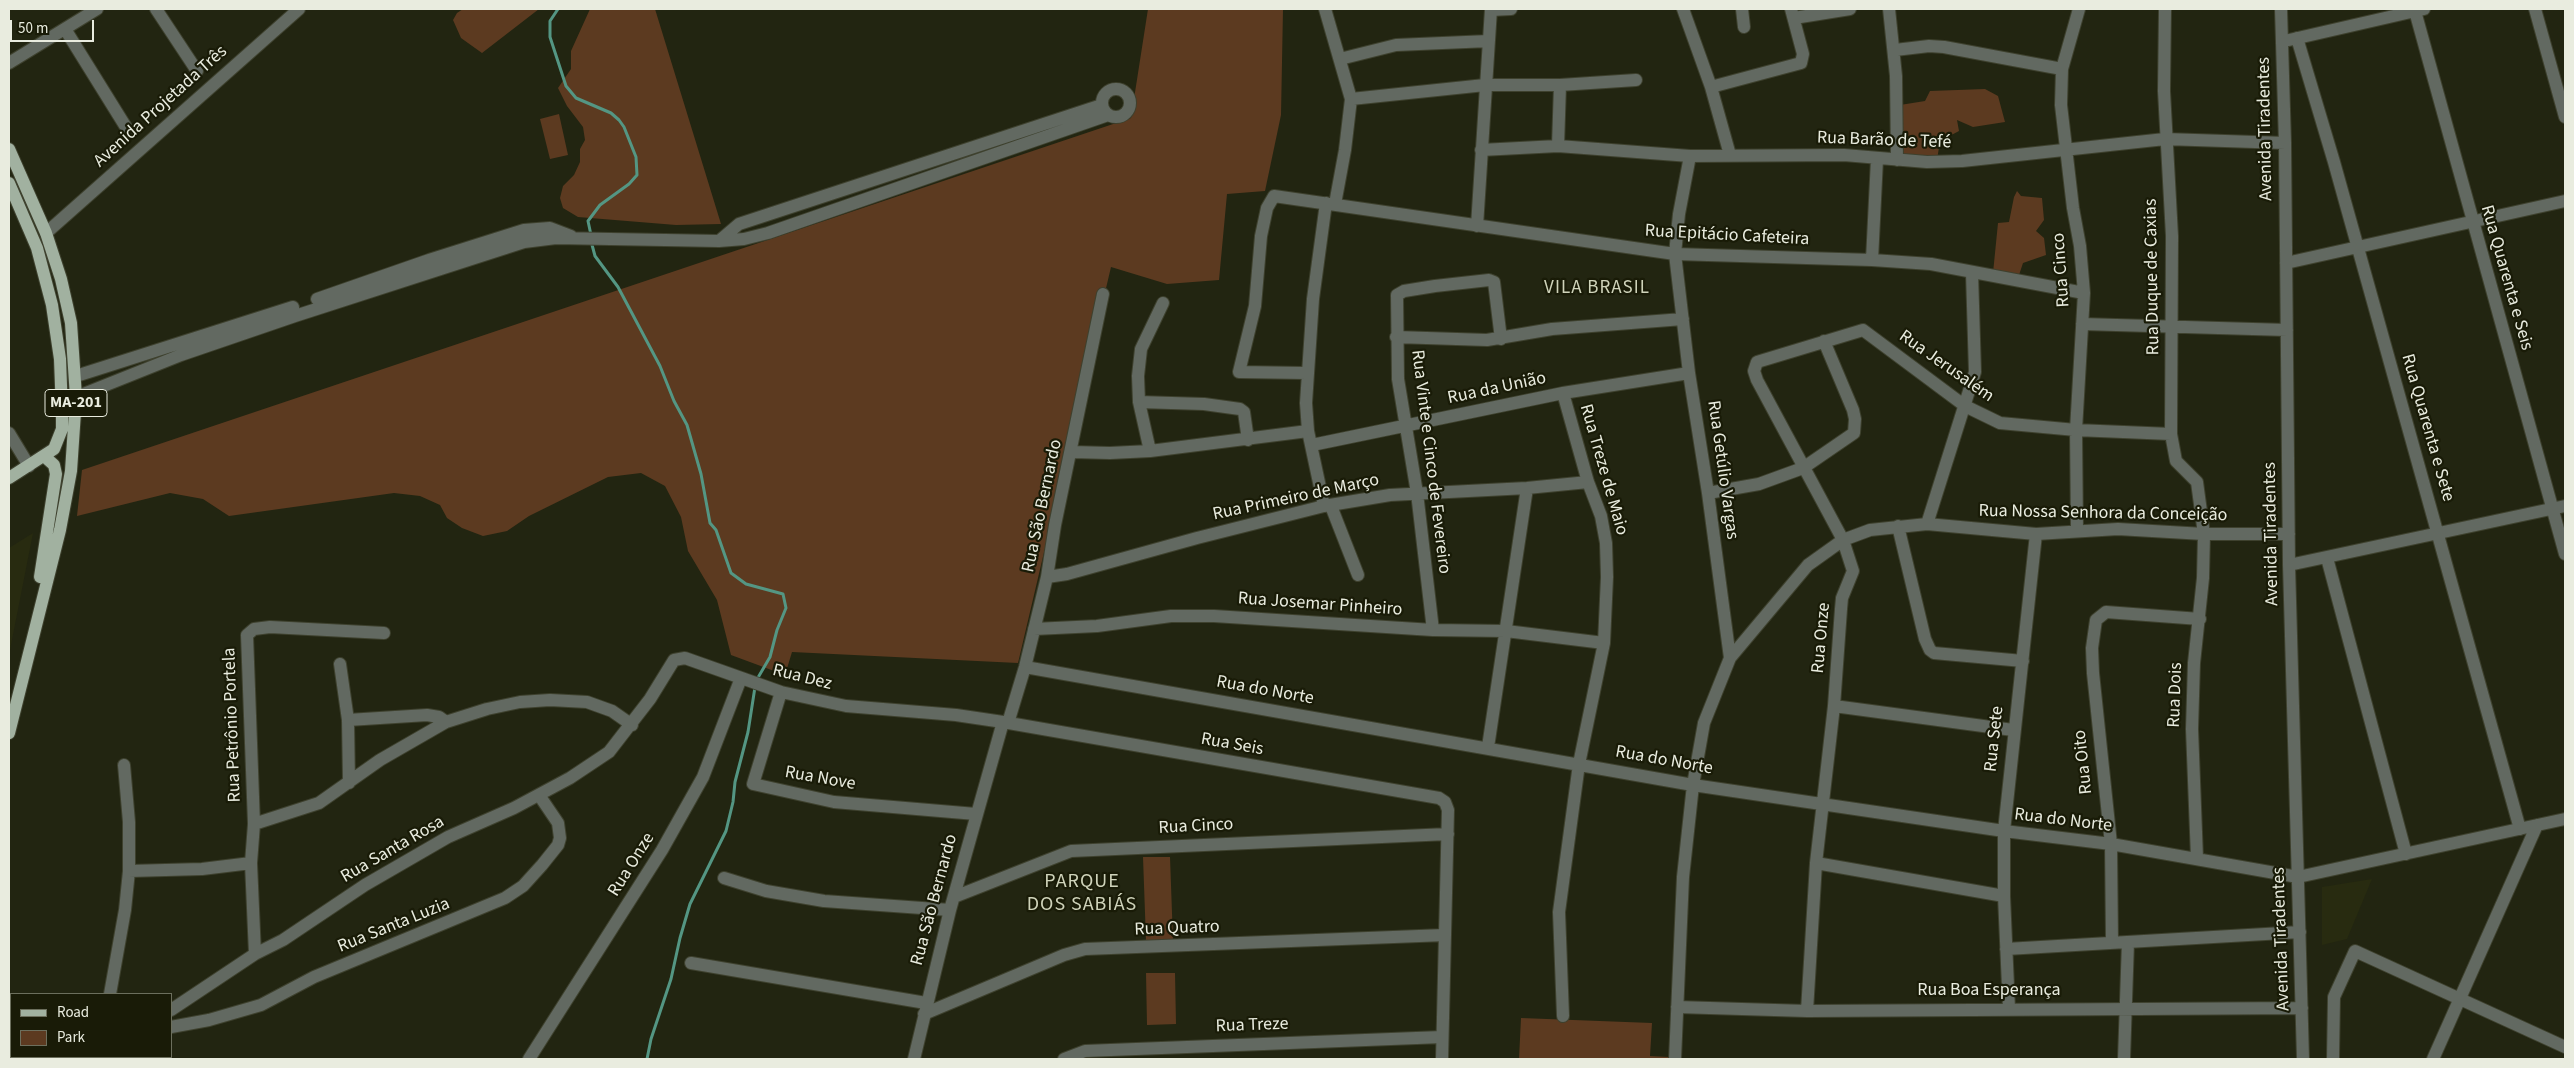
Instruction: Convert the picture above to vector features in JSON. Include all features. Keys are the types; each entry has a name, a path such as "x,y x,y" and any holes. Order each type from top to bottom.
{"main road":[{"name":"MA-201","path":"9,149 46,232 67,301 76,376 71,471 60,530 24,663 9,733"},
{"name":"MA-201","path":"9,183 37,248 58,334 62,386 62,429 54,448 9,478"},
{"path":"24,663 56,486 54,466 44,456"}],"street":[{"path":"9,63 97,9"},
{"path":"156,9 197,71"},
{"name":"Avenida Projetada Três","path":"46,232 299,9"},
{"path":"1325,9 1351,99 1345,150 1331,203 1306,373 1308,431 1327,506 1358,575"},
{"path":"1477,226 1491,9 1511,9"},
{"path":"1683,9 1710,87 1730,156"},
{"path":"1742,9 1744,27"},
{"path":"1710,87 1795,64 1803,59 1792,13 1850,9"},
{"path":"1888,9 1895,50 1897,160"},
{"name":"Rua Cinco","path":"2077,531 2076,430 2084,293 2080,246 2072,208 2064,148 2061,105 2062,70 2079,9"},
{"name":"Rua Duque de Caxias","path":"2165,9 2166,139 2172,236 2171,434 2176,461 2197,482 2204,534"},
{"name":"Avenida Tiradentes","path":"2281,9 2285,143 2289,565 2303,1059"},
{"path":"2536,9 2565,117"},
{"path":"2282,42 2420,10"},
{"name":"Rua Quarenta e Seis","path":"2420,10 2472,222 2559,508 2565,554"},
{"path":"65,29 129,132"},
{"name":"Rua Quarenta e Sete","path":"2297,38 2358,248 2520,829"},
{"path":"1340,59 1404,44 1489,41"},
{"path":"1895,50 1929,46 1944,47 2062,70"},
{"path":"1351,99 1485,86 1560,85 1636,80"},
{"path":"1558,146 1560,85"},
{"path":"76,396 179,350 410,272 524,242 578,239 719,241 744,239 768,233 1105,110 747,221 739,224 719,241"},
{"name":"Rua Barão de Tefé","path":"1481,150 1558,146 1690,156 1844,155 1897,160 1962,161 2064,148 2166,139 2285,143"},
{"name":"Rua Getúlio Vargas","path":"1675,1059 1684,868 1693,785 1704,723 1730,658 1675,254 1679,214 1690,156"},
{"path":"1872,260 1877,158"},
{"name":"Rua Epitácio Cafeteira","path":"1306,373 1239,372 1255,306 1261,236 1267,208 1271,198 1280,195 1477,226 1675,254 1872,260 1931,264 2084,293"},
{"path":"2286,263 2565,200"},
{"path":"1927,524 1976,372 1972,273"},
{"name":"Rua Vinte e Cinco de Fevereiro","path":"1433,630 1417,493 1398,379 1396,298 1400,292 1428,287 1488,280 1494,282 1501,339"},
{"name":"Rua São Bernardo","path":"914,1059 925,1008 976,814 1025,667 1047,577 1055,525 1072,452 1103,294"},
{"path":"1150,451 1139,402 1138,376 1141,348 1163,303"},
{"path":"1396,337 1501,339 1552,328 1683,318"},
{"path":"2082,324 2287,330"},
{"name":"Rua Jerusalém","path":"1757,380 1755,366 1761,360 1863,330 1965,406 2000,422 2076,430 2171,434"},
{"path":"1708,494 1759,484 1803,468 1850,438 1854,433 1855,419 1824,341"},
{"path":"76,376 179,350"},
{"name":"Rua da União","path":"1312,445 1563,393 1690,373"},
{"name":"Rua Onze","path":"1757,380 1843,540 1852,571 1842,598 1834,706 1816,863 1807,1010"},
{"name":"Rua Treze de Maio","path":"1563,393 1588,482 1601,516 1606,543 1604,643 1579,764 1559,912 1563,1016"},
{"path":"1139,402 1204,404 1240,409 1244,412 1248,440"},
{"path":"1072,452 1150,451 1308,431"},
{"path":"9,433 29,466"},
{"name":"Rua Primeiro de Março","path":"1047,577 1067,574 1197,538 1327,506 1390,495 1527,488 1588,482"},
{"path":"1488,747 1527,488"},
{"path":"2289,565 2559,508"},
{"name":"Rua Nossa Senhora da Conceição","path":"1730,658 1808,565 1843,540 1870,530 1927,524 2036,534 2118,529 2204,534 2289,534"},
{"path":"1898,526 1918,602 1925,639 1930,650 1934,653 2023,661"},
{"name":"Rua Sete","path":"2009,1009 2004,896 2004,831 2013,730 2023,661 2036,534"},
{"name":"Rua Dois","path":"2197,858 2192,729 2194,663 2200,619 2204,534"},
{"path":"2327,558 2406,854"},
{"name":"Rua Oito","path":"2112,944 2111,844 2092,673 2096,620 2106,612 2200,619"},
{"name":"Rua Josemar Pinheiro","path":"1034,629 1097,626 1171,616 1214,616 1433,630 1506,631 1604,643"},
{"name":"Rua Petrônio Portela","path":"255,954 251,863 254,824 247,634 254,629 270,627 384,633"},
{"name":"Rua Dez","path":"632,725 674,660 685,658 781,692 846,706 956,715 1005,723"},
{"path":"340,664 348,720 349,783"},
{"name":"Rua do Norte","path":"1025,667 1090,680 1488,747 1693,785 2004,831 2111,844 2197,858 2298,878"},
{"name":"Rua Onze","path":"529,1059 662,850 703,778 745,679"},
{"name":"Rua Nove","path":"781,692 753,784 834,802 976,814"},
{"path":"254,824 320,803 380,760 446,722 487,709 520,702 550,700 588,702 612,711 632,725"},
{"path":"1834,706 2013,730"},
{"path":"348,720 427,715 439,717 446,722"},
{"name":"Rua Seis","path":"1005,723 1439,798 1445,802 1448,810 1448,834"},
{"name":"Rua Santa Rosa","path":"172,1009 255,954 283,940 365,885 448,837 539,795 570,778 610,752 632,725"},
{"path":"110,993 126,910 129,871 124,765"},
{"name":"Rua Santa Luzia","path":"172,1027 209,1020 261,1005 314,977 505,898 523,886 558,845 560,838 558,823 539,795"},
{"path":"2298,878 2565,819"},
{"path":"2433,1059 2537,825"},
{"path":"1442,1059 1448,834"},
{"name":"Rua Cinco","path":"954,896 1071,852 1448,834"},
{"path":"129,871 202,869 251,863"},
{"path":"1816,863 2004,896"},
{"path":"724,878 766,891 824,901 950,910"},
{"path":"2006,950 2300,932"},
{"name":"Rua Quatro","path":"925,1008 1064,955 1085,949 1445,936"},
{"path":"2124,1059 2128,942"},
{"path":"2334,1059 2334,997 2355,951 2565,1047"},
{"path":"691,963 925,1008"},
{"name":"Rua Boa Esperança","path":"1676,1006 1807,1010 2302,1008"},
{"name":"Rua Treze","path":"1064,1059 1085,1051 1095,1050 1442,1037"}],"shaded area":[{"path":"33,533 9,655 9,548"},
{"path":"2372,879 2347,939 2322,945 2322,887"}],"green space":[{"path":"463,9 539,9 482,53 461,38 453,20 457,13"},
{"path":"590,9 655,9 721,224 676,225 578,217 563,208 560,198 563,186 574,175 580,162 580,149 585,140 583,127 567,106 558,88 571,69 571,51"},
{"path":"1148,9 1283,9 1281,115 1265,191 1227,194 1219,280 1167,284 1111,267 1018,663 792,652 785,675 731,655 717,600 688,551 681,517 665,486 641,473 608,477 529,516 507,531 483,536 462,528 447,518 440,505 420,496 394,493 229,516 203,499 170,493 77,516 82,470 1131,118"},
{"path":"1985,89 1998,96 2005,122 1973,127 1957,120 1959,131 1940,141 1937,160 1901,157 1900,105 1925,101 1930,91"},
{"path":"559,114 568,155 550,159 540,119"},
{"path":"2017,191 2021,196 2042,198 2044,220 2036,231 2044,238 2046,255 2023,263 2018,278 1993,273 1998,223 2009,222"},
{"path":"1143,857 1170,857 1173,941 1146,941"},
{"path":"1146,973 1175,973 1176,1024 1147,1025"},
{"path":"1521,1018 1652,1023 1650,1056 1669,1057 1669,1059 1519,1059"}],"waterway":[{"path":"558,9 550,21 550,37 566,86 576,98 611,113 619,120 624,127 636,157 637,175 629,184 600,205 588,221 591,235"},
{"path":"591,241 595,256 618,287 660,366 674,401 687,425 701,474 710,523 716,530 731,573 746,584 783,594 786,608 777,630 770,657 756,681"},
{"path":"647,1059 651,1039 671,979 690,904 726,831 733,802 735,782 748,732 755,687"}],"district":[{"name":"VILA BRASIL","path":"1597,289"},
{"name":"PARQUE DOS SABIÁS","path":"1082,894"}]}
